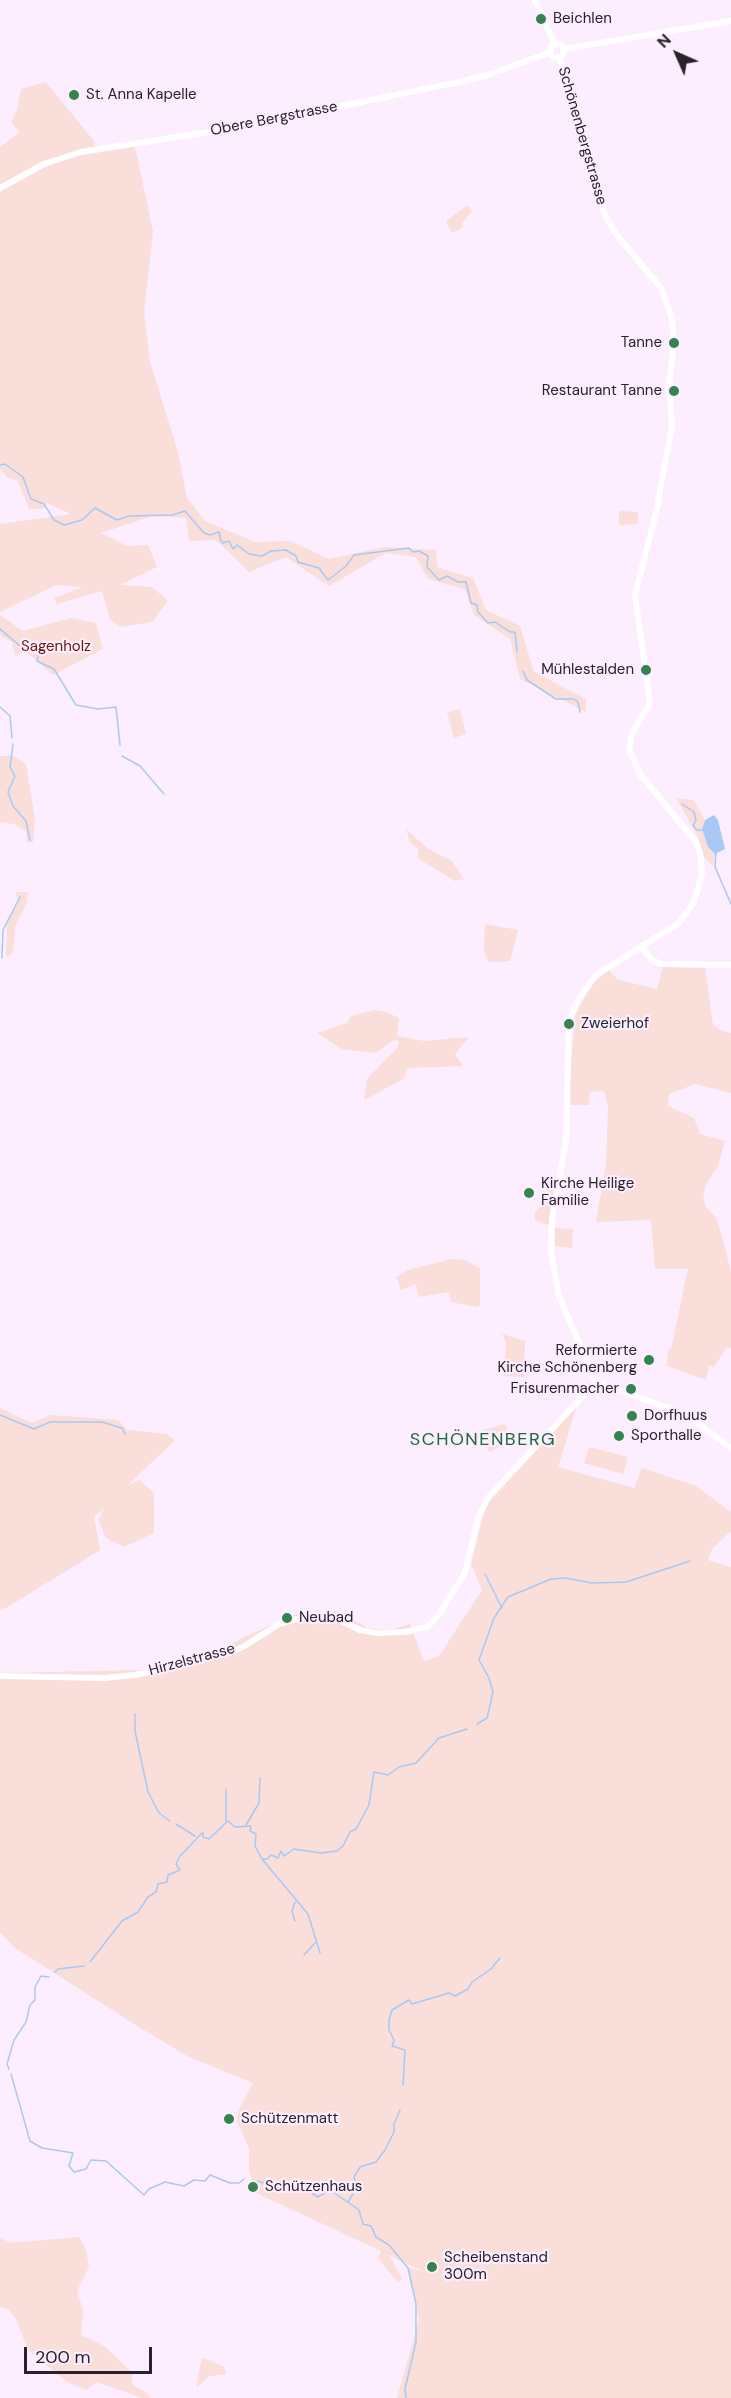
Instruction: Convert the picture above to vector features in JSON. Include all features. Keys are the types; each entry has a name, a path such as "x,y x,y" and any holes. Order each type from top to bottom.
{"street":[{"path":"535,0 555,45"},
{"path":"564,49 731,21"},
{"path":"555,45 560,45 564,49"},
{"path":"555,45 550,51 554,57 560,57 564,49"},
{"name":"Obere Bergstrasse","path":"0,188 49,162 81,152 244,126 459,82 488,75 550,51"},
{"name":"Schönenbergstrasse","path":"560,57 605,215 616,234 649,272 667,301 674,328 669,386 672,426 658,503 635,595 650,703 632,733 629,749 640,774 696,842 701,857 702,874 696,897 684,917 666,933 590,980 574,1006 567,1032 566,1141 552,1219 551,1252 559,1296 596,1382"},
{"path":"642,948 652,960 661,964 731,965"},
{"path":"596,1382 685,1414 731,1448"},
{"name":"Hirzelstrasse","path":"0,1676 104,1678 135,1675 222,1655 243,1647 279,1624 308,1616 333,1617 370,1632 395,1633 422,1629 436,1617 465,1573 478,1519 487,1499 596,1382"}],"green space":[{"path":"46,82 94,141 95,147 47,160 0,185 0,147 20,132 11,122 17,110 21,89"},
{"path":"134,143 153,231 144,312 150,362 178,452 187,498 205,521 255,542 290,541 329,559 384,547 436,550 437,567 473,578 486,610 520,626 534,672 586,699 586,712 520,679 510,639 474,615 465,589 428,579 416,557 386,553 329,586 286,557 249,572 216,540 189,541 186,518 152,516 101,533 127,546 148,545 157,567 120,585 152,587 168,601 152,622 121,627 110,620 102,591 57,604 54,598 83,587 56,585 0,612 0,524 71,514 47,503 43,509 29,509 18,481 7,477 0,469 0,191 58,160"},
{"path":"468,205 472,211 462,223 463,227 452,233 446,221"},
{"path":"619,511 638,512 638,524 619,525"},
{"name":"Sagenholz","path":"0,615 23,631 71,618 96,623 103,649 53,675 26,652 15,655 12,642 0,635"},
{"path":"460,709 466,734 454,738 447,712"},
{"path":"0,756 13,756 26,764 35,819 33,842 27,842 26,831 14,824 0,822"},
{"path":"676,798 694,800 705,820 702,829 708,847 715,854 713,866 704,857 698,837"},
{"path":"406,829 427,848 452,861 464,879 455,881 417,858 419,850 410,842"},
{"path":"16,892 28,892 26,905 16,924 13,952 6,958 7,920 18,903"},
{"path":"485,924 518,930 510,961 489,962 484,951"},
{"path":"663,966 705,968 713,1025 731,1033 731,1093 695,1084 669,1094 668,1106 694,1118 700,1134 725,1141 718,1166 706,1184 703,1198 706,1207 717,1219 731,1271 731,1348 727,1347 714,1367 709,1365 706,1380 667,1366 668,1349 671,1349 688,1269 655,1269 651,1220 596,1222 606,1165 608,1107 604,1091 590,1092 589,1105 571,1105 569,1086 575,1015 591,985 609,970 618,980 657,989"},
{"path":"375,1010 399,1018 397,1036 424,1041 469,1037 455,1054 463,1066 408,1068 403,1079 364,1100 367,1079 398,1047 399,1041 394,1040 376,1053 342,1049 317,1033 347,1023 351,1016"},
{"path":"555,1187 549,1224 546,1225 535,1220 535,1213 543,1203 546,1188"},
{"path":"554,1228 573,1229 572,1248 555,1246"},
{"path":"452,1259 464,1260 480,1268 480,1305 476,1307 451,1302 449,1292 419,1297 416,1284 401,1290 396,1277 408,1270"},
{"path":"502,1334 525,1341 524,1377 504,1376 506,1342"},
{"path":"579,1399 558,1467 634,1488 642,1468 696,1486 731,1512 731,1531 712,1549 708,1560 731,1567 731,2398 397,2398 419,2320 408,2268 424,2272 389,2255 402,2278 398,2283 378,2258 381,2251 254,2192 258,2185 252,2182 249,2149 237,2121 238,2111 253,2083 189,2057 142,2029 15,1948 0,1932 0,1673 143,1670 198,1659 292,1615 337,1611 368,1628 390,1630 410,1624 424,1661 439,1656 482,1590 471,1564 487,1499"},
{"path":"0,1408 32,1423 51,1415 118,1420 128,1430 167,1434 175,1440 128,1485 139,1480 154,1493 154,1533 124,1547 106,1538 98,1520 105,1507 94,1517 100,1550 6,1608 0,1609"},
{"path":"505,1424 511,1440 490,1452 472,1433"},
{"path":"589,1447 628,1457 623,1474 584,1463"},
{"path":"79,2237 86,2250 89,2267 77,2291 83,2310 81,2335 104,2346 133,2374 131,2382 134,2386 146,2392 150,2398 142,2398 97,2382 86,2390 67,2382 28,2350 16,2319 9,2310 0,2306 0,2238 11,2243"},
{"path":"202,2357 224,2367 226,2374 210,2376 196,2388"}],"water":[{"path":"714,815 718,820 725,849 715,854 708,847 702,829 705,820"}],"waterway":[{"path":"0,465 5,464 23,477 31,499 44,504 54,520 64,525 82,520 95,508 117,520 129,516 172,515 185,511 204,533 210,535 219,532 221,541 223,543 229,541 233,549 237,545 249,554 262,556 271,551 286,550 296,556 298,562 319,568 328,580 346,566 354,555 409,548 413,552 419,551 428,556 427,567 439,580 447,576 458,582 466,582 471,603 477,605 478,612 488,623 495,622 510,632 515,632 517,652"},
{"path":"0,629 19,645 29,644 39,652 37,661 54,669 76,705 98,709 116,707 120,745"},
{"path":"523,671 527,680 556,699 574,699 578,702 580,712"},
{"path":"0,707 10,716 12,738"},
{"path":"13,744 10,767 15,776 8,792 13,806 26,821 30,840"},
{"path":"122,756 140,766 164,794"},
{"path":"682,804 694,812 696,820 693,826 697,830 702,830"},
{"path":"716,852 715,867 731,904"},
{"path":"2,958 3,930 20,897"},
{"path":"0,1415 34,1429 50,1422 102,1422 122,1428 125,1434"},
{"path":"477,1724 487,1718 493,1692 489,1678 479,1660 494,1618 508,1597 551,1579 565,1578 592,1583 626,1582 690,1561"},
{"path":"485,1574 502,1608"},
{"path":"135,1714 135,1731 148,1792 159,1813 170,1821"},
{"path":"90,1962 122,1921 138,1912 148,1897 156,1892 158,1884 167,1882 168,1875 180,1870 176,1864 180,1856 203,1832 203,1837 209,1839 228,1821 235,1827 251,1826 250,1831 256,1834 255,1846 262,1859 267,1859 271,1855 278,1858 281,1851 284,1856 294,1849 321,1853 337,1851 343,1846 350,1832 356,1829 369,1805 374,1772 388,1775 399,1767 416,1763 439,1738 467,1729"},
{"path":"246,1825 259,1803 260,1778"},
{"path":"226,1789 226,1821"},
{"path":"176,1824 195,1836"},
{"path":"262,1859 308,1914 320,1953"},
{"path":"295,1902 292,1911 295,1921"},
{"path":"304,1955 315,1943"},
{"path":"403,2085 405,2050 392,2046 394,2040 389,2030 392,2010 409,2000 412,2004 449,1993 455,1996 468,1989 472,1982 491,1969 500,1958"},
{"path":"55,1972 58,1969 84,1966"},
{"path":"9,2069 7,2064 14,2040 26,2022 30,2005 35,2000 35,1987 41,1976 49,1977"},
{"path":"11,2074 30,2141 42,2148 73,2153 69,2166 74,2172 86,2169 91,2160 106,2161 144,2195 149,2189 165,2182 184,2186 194,2180 205,2181 210,2175 230,2183 239,2183 244,2179"},
{"path":"348,2202 357,2187 354,2177 360,2167 376,2162 385,2150 394,2132 394,2124 400,2110"},
{"path":"256,2181 274,2185 281,2183 288,2187 292,2184 298,2186 310,2183 310,2192 318,2197 328,2191 333,2192 359,2210 363,2224 371,2226 376,2237 389,2245 408,2268 416,2304 416,2342 405,2389 406,2398"}],"place":[{"name":"Beichlen","path":"541,19"},
{"name":"St. Anna Kapelle","path":"74,95"},
{"name":"Tanne","path":"674,343"},
{"name":"Restaurant Tanne","path":"674,391"},
{"name":"Mühlestalden","path":"646,670"},
{"name":"Zweierhof","path":"569,1024"},
{"name":"Kirche Heilige Familie","path":"529,1193"},
{"name":"Reformierte Kirche Schönenberg","path":"649,1360"},
{"name":"Frisurenmacher","path":"631,1389"},
{"name":"Dorfhuus","path":"632,1416"},
{"name":"Sporthalle","path":"619,1436"},
{"name":"Neubad","path":"287,1618"},
{"name":"Schützenmatt","path":"229,2119"},
{"name":"Schützenhaus","path":"253,2187"},
{"name":"Scheibenstand 300m","path":"432,2267"}],"district":[{"name":"SCHÖNENBERG","path":"483,1440"}]}
